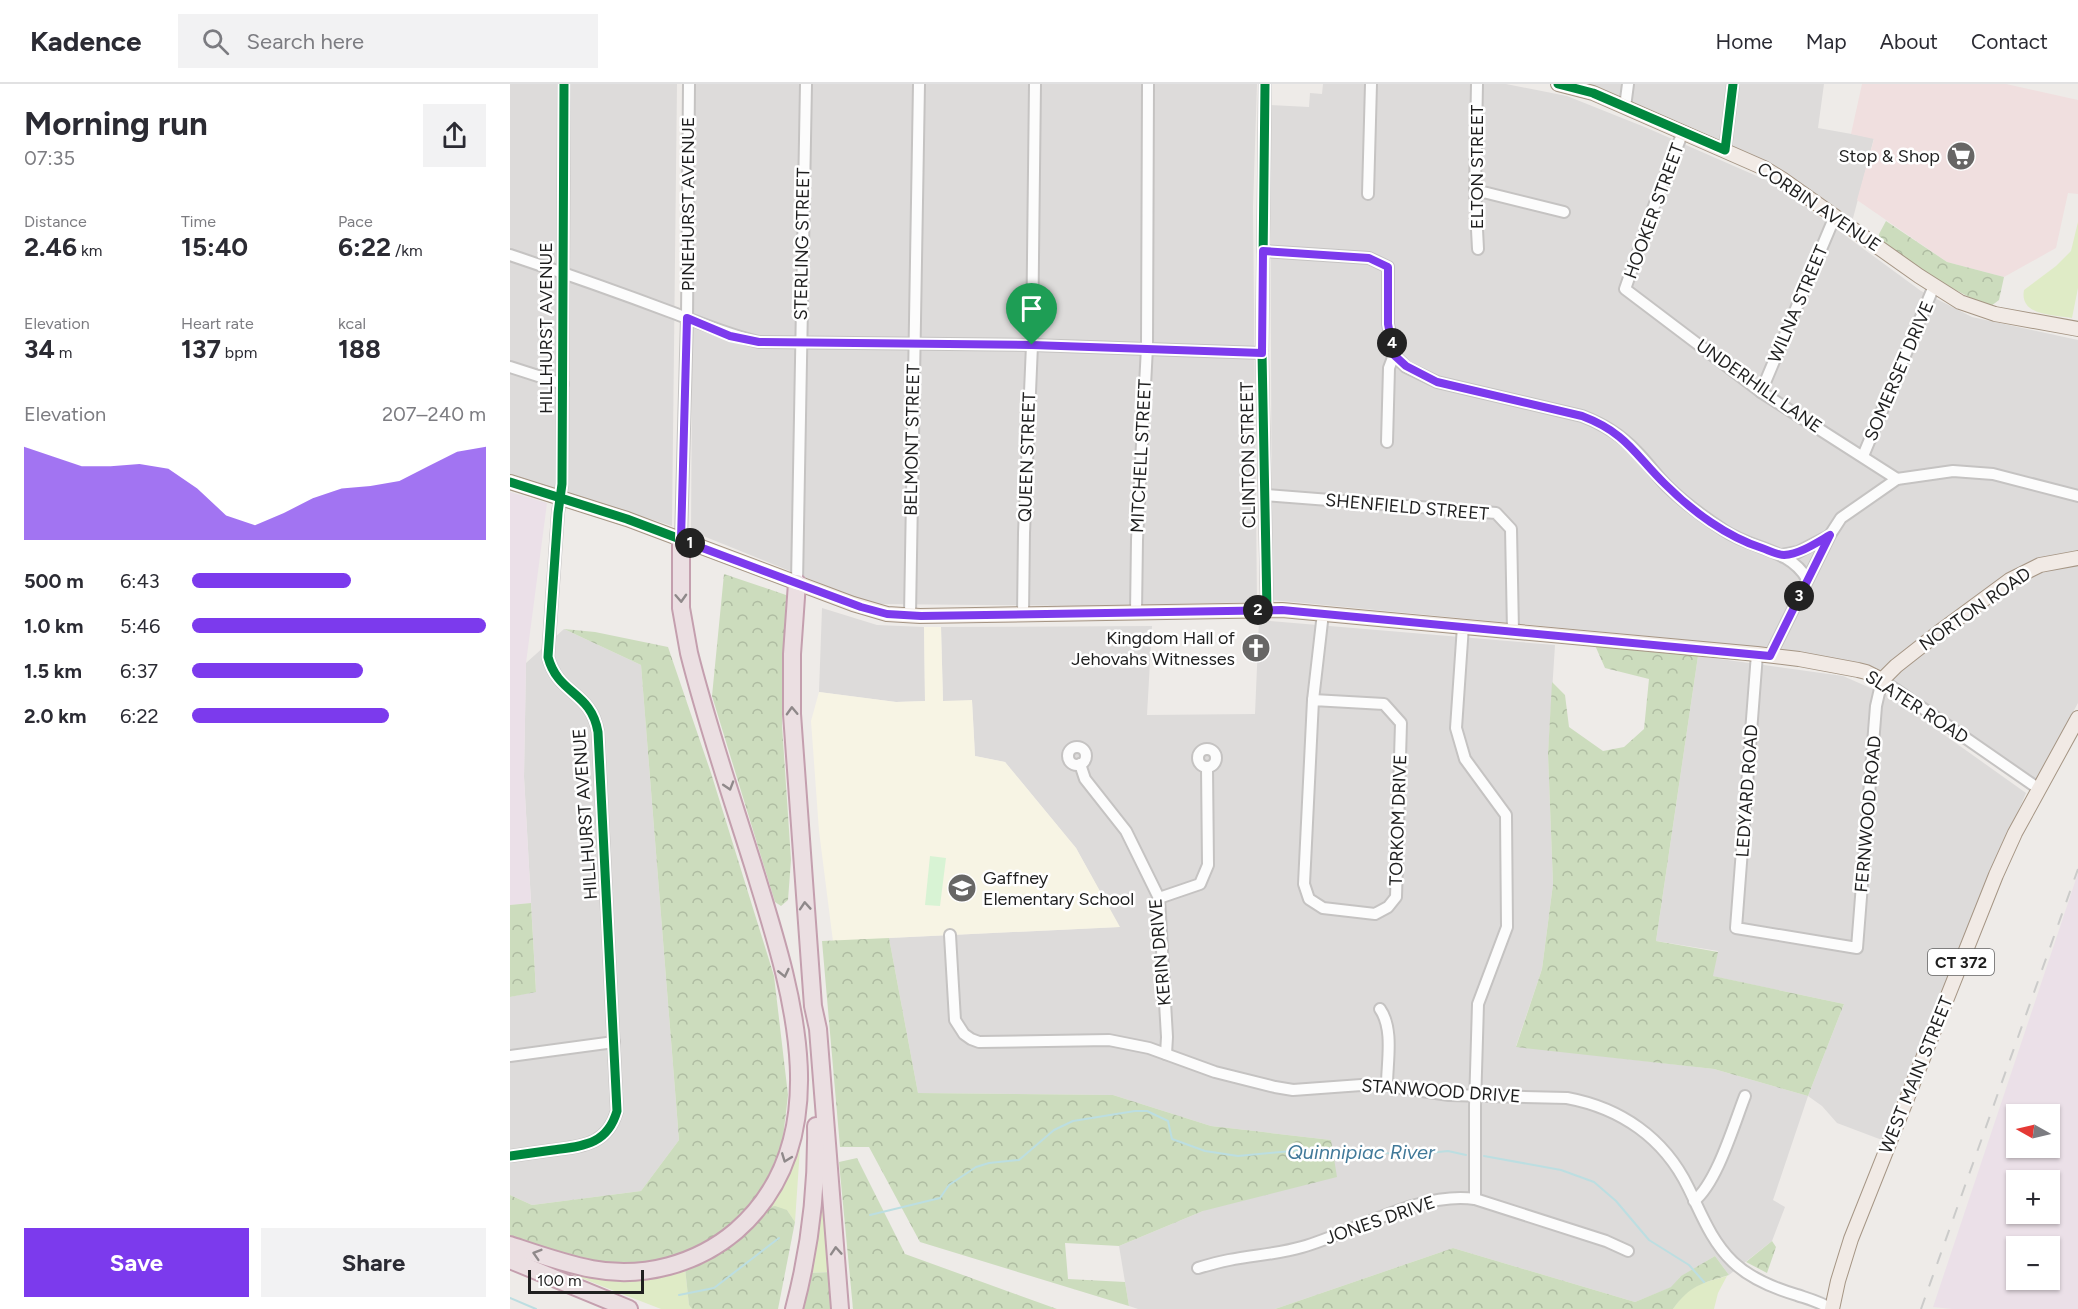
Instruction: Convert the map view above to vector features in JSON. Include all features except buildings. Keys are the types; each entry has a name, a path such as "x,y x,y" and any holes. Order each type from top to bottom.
{"highway":[{"path":"510,1245 585,1268 622,1272 666,1267 691,1258 717,1245 735,1232 755,1211 771,1189 782,1168 796,1124 799,1060 792,1007 776,941 687,645 680,593 681,540"},
{"path":"797,583 792,654 792,714 813,1006 821,1065 840,1309"},
{"path":"794,1309 807,1248 815,1180 816,1111 810,1027 813,1006"},
{"path":"783,1309 799,1234 804,1183 805,1114 803,1074 799,1060"},
{"path":"510,1260 629,1309"}],"main road":[{"name":"CORBIN AVENUE","path":"1558,84 1585,90 1773,173 1960,302 1981,310 2078,329"},
{"name":"SLATER ROAD","path":"510,483 627,519 868,609 887,614 1266,610 1323,613 1799,659 1866,672 1882,681"},
{"name":"NORTON ROAD","path":"1882,681 1896,666 2010,580 2040,565 2078,558"},
{"name":"WEST MAIN STREET","path":"1832,1309 1848,1247 2004,856 2078,718"}],"street":[{"name":"HILLHURST AVENUE","path":"510,1156 594,1142 609,1129 617,1111 598,732 596,721 588,705 556,678 548,657 562,484 564,84"},
{"name":"PINEHURST AVENUE","path":"681,540 687,318 689,84"},
{"name":"STERLING STREET","path":"797,583 806,84"},
{"name":"BELMONT STREET","path":"910,615 919,84"},
{"name":"QUEEN STREET","path":"1023,614 1032,345 1035,84"},
{"name":"MITCHELL STREET","path":"1136,612 1137,540 1147,347 1148,84"},
{"name":"CLINTON STREET","path":"1265,84 1262,353 1266,610"},
{"path":"1368,194 1371,84"},
{"name":"ELTON STREET","path":"1478,84 1475,190 1478,249"},
{"path":"1625,107 1628,84"},
{"path":"1725,150 1733,84"},
{"name":"HOOKER STREET","path":"1625,289 1660,189 1683,132"},
{"path":"1475,190 1564,212"},
{"name":"WILNA STREET","path":"1761,392 1835,216"},
{"path":"1263,251 1369,258 1388,267 1388,324 1394,355 1389,368 1388,442"},
{"path":"510,255 563,272 730,336 759,342 1147,347 1262,353"},
{"name":"SOMERSET DRIVE","path":"1863,456 1934,286"},
{"name":"UNDERHILL LANE","path":"1625,289 1761,392 1897,479"},
{"path":"1394,355 1406,366 1437,382 1582,416 1598,422 1615,432 1636,450 1666,485 1693,508 1726,532 1752,545 1782,555 1797,565 1807,579"},
{"path":"510,367 563,384"},
{"path":"1763,655 1841,518 1897,479 1953,471 1993,474 2078,496"},
{"name":"SHENFIELD STREET","path":"1265,495 1496,513 1511,529 1513,631"},
{"path":"1782,555 1798,552 1830,535"},
{"name":"TORKOM DRIVE","path":"1313,700 1384,704 1401,723 1396,897 1388,908 1375,914 1323,908 1309,898 1304,884 1313,700 1323,613"},
{"path":"1463,626 1456,728 1465,759 1506,815 1507,927 1478,1004 1475,1199"},
{"name":"LEDYARD ROAD","path":"1763,655 1736,928 1857,948"},
{"name":"SLATER ROAD","path":"1882,681 2039,789"},
{"name":"FERNWOOD ROAD","path":"1857,948 1876,705 1882,681"},
{"name":"KERIN DRIVE","path":"1080,764 1085,778 1126,831 1159,898 1166,1054"},
{"path":"1159,898 1200,884 1208,865 1207,767"},
{"name":"STANWOOD DRIVE","path":"950,935 955,1020 964,1034 971,1039 988,1043 1109,1040 1166,1054 1215,1072 1275,1088 1293,1090 1364,1084 1386,1085 1449,1095 1567,1098 1611,1110 1639,1127 1673,1161 1718,1244 1742,1269 1767,1285 1832,1309"},
{"path":"1380,1009 1388,1029 1386,1085"},
{"path":"510,1056 614,1042"},
{"path":"1694,1201 1703,1194 1712,1180 1745,1096"},
{"name":"JONES DRIVE","path":"1198,1268 1305,1246 1406,1209 1437,1200 1462,1197 1475,1199 1606,1240 1628,1251"}],"shaded area":[{"path":"510,84 677,84 672,526 510,474"},
{"path":"694,84 1257,84 1253,207 1257,602 1089,606 871,604 691,531"},
{"path":"1323,84 1506,84 1567,96 1775,184 1921,291 1972,317 2078,340 2078,703 2036,780 1872,668 1740,645 1272,600 1270,105 1309,107 1310,93 1322,94"},
{"path":"1589,84 1824,84 1818,128 1874,138 1852,222 1781,170"},
{"path":"1862,84 2006,84 2078,100 2078,194 2068,193 2056,248 2004,277 1947,262 1857,200 1874,139 1851,134"},
{"path":"510,492 547,503 526,663 524,777 531,903 510,905"},
{"path":"822,608 877,625 924,627 925,701 896,702 819,692"},
{"path":"1259,620 1555,645 1548,754 1553,884 1542,969 1516,1046 1714,1069 1808,1096 1773,1200 1785,1207 1772,1241 1729,1275 1715,1256 1680,1277 1672,1287 1635,1302 1453,1248 1275,1309 1138,1309 1129,1306 1119,1246 1203,1211 1331,1140 1211,1126 1113,1095 918,1093 889,938 1119,927 1076,848 1005,762 975,756 972,701 943,701 941,627 1152,626 1147,715 1255,714"},
{"name":"Gaffney Elementary School","path":"924,627 941,627 943,701 972,700 975,756 1005,762 1076,848 1120,927 889,938 881,1071 837,973 819,831 811,721 819,692 896,702 925,701"},
{"path":"564,629 641,665 679,1140 641,1191 532,1205 510,1195 510,997 536,991 524,777 526,663"},
{"path":"1698,656 1843,676 1891,697 2026,793 1882,1140 1837,1123 1822,1106 1808,1096 1844,1004 1712,976 1718,951 1656,941"},
{"path":"2078,873 2078,1309 1933,1307"}],"green space":[{"path":"1886,221 1947,262 2004,277 1999,300 1991,306 1922,272 1879,240 1879,234"},
{"path":"2078,222 2078,288 2072,318 2039,313 2027,305 2024,290 2056,266 2071,251"},
{"path":"724,574 786,595 782,725 791,860 788,900 781,906 775,902 712,696"},
{"path":"564,629 595,632 668,647 711,773 774,976 788,1095 782,1146 761,1191 730,1231 685,1255 630,1265 584,1263 510,1236 510,1195 532,1205 641,1191 679,1140 641,665"},
{"path":"1594,643 1698,656 1656,941 1718,952 1713,976 1844,1004 1808,1096 1714,1069 1516,1047 1542,969 1553,884 1548,754 1552,682 1565,695 1569,727 1603,751 1624,747 1644,729 1649,679 1605,668"},
{"path":"930,856 946,858 940,906 925,905"},
{"path":"531,903 536,992 510,997 510,905"},
{"path":"889,938 918,1093 1113,1095 1211,1126 1331,1140 1337,1177 1203,1211 1119,1246 1065,1243 1068,1279 1125,1282 1129,1306 920,1242 869,1147 840,1147 822,941"},
{"path":"796,1147 800,1148 795,1222 787,1210 766,1208"},
{"path":"821,1147 831,1272 809,1273"},
{"path":"857,1158 905,1254 1057,1309 853,1309 839,1162"},
{"path":"775,1206 787,1210 795,1222 778,1309 692,1309 689,1305 685,1268 766,1208"},
{"path":"1772,1241 1776,1247 1767,1273 1746,1262"},
{"path":"1453,1248 1635,1302 1671,1287 1681,1276 1715,1256 1729,1275 1691,1290 1673,1309 1275,1309"},
{"path":"545,1264 685,1268 689,1305 692,1309 661,1309"},
{"path":"831,1272 835,1309 800,1309 809,1273"},
{"path":"1727,1276 1718,1293 1714,1309 1673,1309 1685,1295 1697,1286"}],"waterway":[{"name":"Quinnipiac River","path":"870,1215 940,1198 949,1185 976,1167 989,1163 1019,1160 1054,1130 1073,1121 1135,1111 1147,1111 1168,1121 1172,1139 1205,1151 1238,1156 1324,1148 1409,1155 1448,1151 1466,1155"},
{"name":"Quinnipiac River","path":"1484,1156 1561,1170 1594,1182 1616,1201 1649,1240 1689,1265 1704,1282"},
{"name":"Quinnipiac River","path":"679,1295 714,1288 779,1238"},
{"name":"Quinnipiac River","path":"510,1298 536,1309"}],"railway":[{"path":"1921,1309 2078,869"}],"cycle path":[{"path":"510,1156 574,1147 592,1142 607,1131 617,1111 598,732 589,708 559,679 548,657 562,484 564,84"},
{"path":"1265,84 1262,353 1267,610"},
{"path":"1558,84 1593,93 1725,150 1733,84"},
{"path":"510,482 627,519 797,583"}],"place":[{"name":"Stop & Shop","path":"1961,156"},
{"name":"Kingdom Hall of Jehovahs Witnesses","path":"1256,648"},
{"name":"Gaffney Elementary School","path":"962,888"}],"route":[{"path":"1263,251 1369,258 1388,267 1388,324 1394,355 1424,377 1582,416 1598,422 1615,432 1636,450 1666,485 1693,508 1726,532 1752,545 1782,555 1798,552 1830,535 1770,656 1282,610 894,615 861,607 681,540 687,318 730,336 759,342 1032,345 1147,347 1262,353 1263,251"}]}
